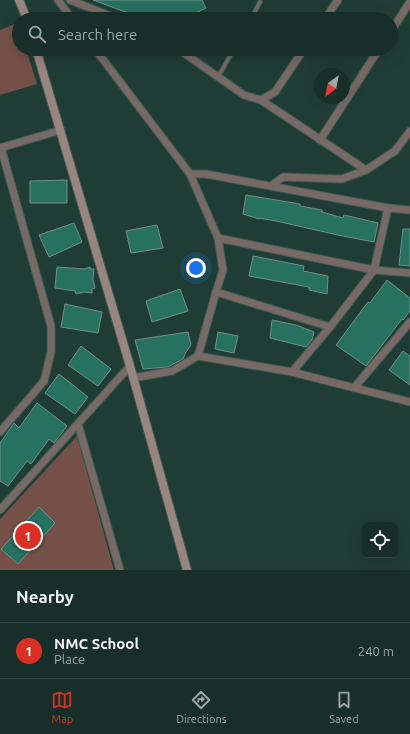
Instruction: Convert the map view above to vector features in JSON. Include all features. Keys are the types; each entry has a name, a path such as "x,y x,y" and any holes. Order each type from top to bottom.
{"street":[{"path":"19,0 24,12"},
{"path":"58,0 67,12"},
{"path":"70,0 100,12"},
{"path":"330,12 338,0"},
{"path":"398,20 410,2"},
{"path":"38,56 130,366 187,570"},
{"path":"100,56 190,174 218,238 223,270 198,356"},
{"path":"188,56 244,95 261,100 366,170"},
{"path":"261,100 275,92 299,56"},
{"path":"320,140 374,56"},
{"path":"0,432 44,380 51,352 51,326 0,148 61,130"},
{"path":"271,186 283,177 342,179 366,170 395,151 410,132"},
{"path":"190,174 206,174 388,208 410,210"},
{"path":"292,372 330,327 374,270 388,208"},
{"path":"218,238 374,270 410,274"},
{"path":"216,292 330,327"},
{"path":"354,388 410,322"},
{"path":"133,378 172,371 198,356 292,372 410,402"},
{"path":"0,510 3,501 78,424 130,366"},
{"path":"78,424 120,570"}],"lane":[{"path":"255,12 260,2"},
{"path":"218,77 230,56"}],"shaded area":[{"path":"12,25 12,56 28,56 37,84 0,95 0,30"},
{"path":"77,436 114,570 0,570 0,519"}],"building":[{"path":"93,0 202,0 206,8 198,12 125,12"},
{"path":"67,180 67,203 30,203 30,181"},
{"path":"246,195 300,204 300,206 322,210 322,212 343,218 344,215 378,223 374,242 276,221 259,219 243,214"},
{"path":"74,223 82,242 49,257 39,235"},
{"path":"157,225 163,248 131,253 126,231"},
{"path":"403,229 410,229 410,266 399,265"},
{"path":"253,256 304,266 303,271 328,276 327,294 309,290 309,287 249,276"},
{"path":"57,267 85,269 90,267 90,269 94,269 93,279 95,288 92,289 92,293 84,292 76,294 75,291 55,288"},
{"path":"387,280 410,298 410,311 403,320 402,319 366,366 336,345 368,302 370,303"},
{"path":"180,289 188,311 152,322 146,301"},
{"path":"65,304 102,312 98,333 61,327"},
{"path":"272,320 296,325 314,332 312,340 306,347 270,338"},
{"path":"188,332 191,345 183,359 168,367 143,369 135,340"},
{"path":"218,332 238,336 234,353 215,349"},
{"path":"81,346 111,369 98,386 68,365"},
{"path":"403,351 410,356 410,385 389,370"},
{"path":"59,374 88,397 75,414 45,393"},
{"path":"37,403 67,426 54,443 49,439 31,464 27,461 8,486 0,481 0,443 14,423 19,428"},
{"path":"39,507 55,523 18,564 1,549"}],"place":[{"name":"NMC School","path":"28,536"}]}
